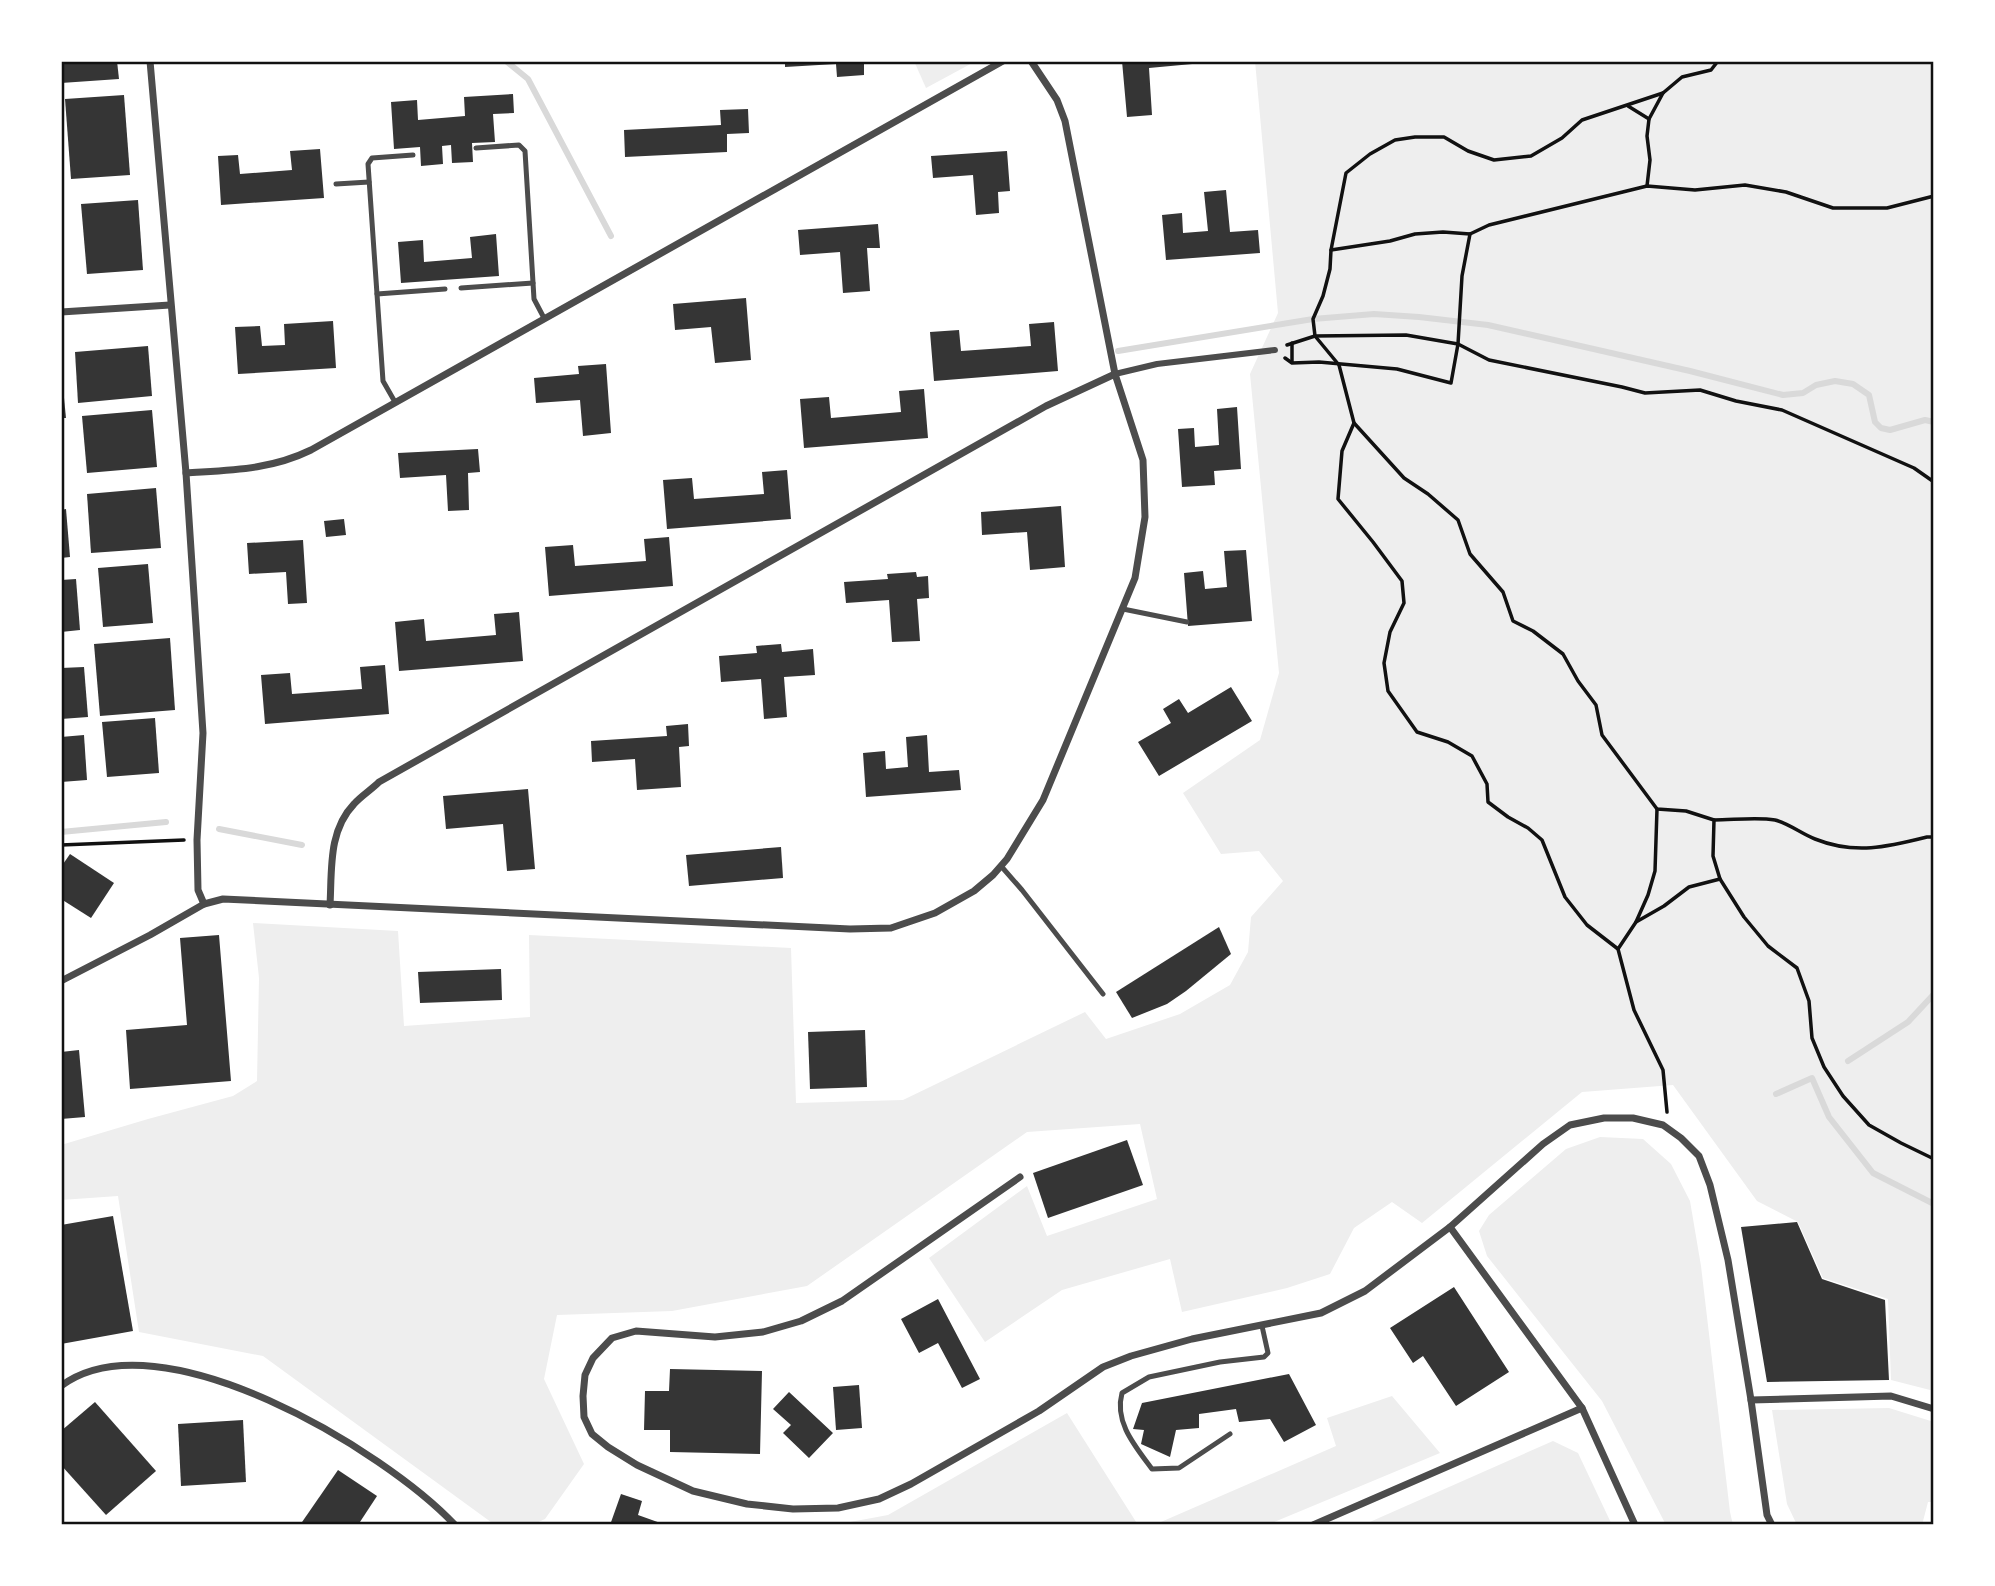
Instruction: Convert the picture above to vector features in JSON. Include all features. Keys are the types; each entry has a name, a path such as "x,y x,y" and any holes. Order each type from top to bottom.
{"street":[{"path":"150,61 186,473 203,733 197,840 198,890 204,904"},
{"path":"186,473 251,468 290,460 1003,61"},
{"path":"61,981 204,904 223,899 850,929 891,928 935,913 974,891 1001,866 1042,800 1123,609 1135,578 1145,517 1143,460 1115,374 1065,121 1057,100 1031,61"},
{"path":"61,312 170,305"},
{"path":"330,905 334,841 353,805 379,782 1046,406 1115,374 1157,364 1275,350"},
{"path":"1020,1177 842,1301 801,1321 762,1332 727,1336 636,1331 612,1338 593,1358 585,1375 584,1417 592,1434 637,1465 693,1491 747,1504 793,1509 838,1508 879,1499 911,1484 1039,1411 1103,1367 1192,1339 1321,1313 1366,1291 1450,1227 1543,1144 1570,1125 1604,1118 1633,1118 1663,1125 1681,1138 1699,1156 1710,1185 1728,1260 1767,1515 1772,1525"},
{"path":"1450,1227 1582,1408 1635,1525"},
{"path":"61,1386 72,1378 110,1367 148,1365 205,1376 259,1394 343,1438 436,1504 455,1525"},
{"path":"1751,1400 1891,1396 1934,1409"},
{"path":"1313,1525 1582,1408"}],"lane":[{"path":"476,148 519,145 524,148 534,299 544,318"},
{"path":"395,402 383,381 368,164 372,158 413,155"},
{"path":"336,184 369,181"},
{"path":"461,288 533,282"},
{"path":"377,295 445,289"},
{"path":"1123,609 1187,622"},
{"path":"1001,866 1102,994"},
{"path":"1230,1434 1179,1468 1152,1469 1129,1437 1118,1407 1122,1393 1149,1377 1220,1362 1264,1357 1268,1353 1262,1326"}],"path":[{"path":"1647,186 1650,160 1647,136 1649,119 1663,93 1682,76 1712,70 1718,61"},
{"path":"1618,949 1636,922 1655,871 1657,809 1602,736 1596,705 1563,654 1533,631 1513,621 1503,592 1470,554 1458,520 1428,494 1404,478 1354,423 1339,365 1315,337 1312,319 1323,296 1330,270 1331,250 1346,173 1370,153 1395,140 1444,137 1468,151 1494,160 1531,156 1562,138 1582,120 1663,93"},
{"path":"1628,106 1649,119"},
{"path":"1331,250 1390,241 1415,234 1469,234 1489,225 1647,186 1695,190 1745,185 1786,192 1833,208 1887,208 1934,196"},
{"path":"1275,350 1292,363 1319,362 1397,369 1451,383 1458,344 1462,276 1469,234"},
{"path":"1275,350 1315,337 1406,335 1458,344 1489,360 1645,393 1700,390 1736,401 1782,410 1914,468 1934,482"},
{"path":"1292,343 1292,363"},
{"path":"1354,423 1342,451 1338,499 1402,581 1404,603 1390,632 1384,663 1388,691 1417,732 1447,742 1472,756 1488,784 1488,802 1542,840 1565,897 1587,925 1618,949 1634,1010 1663,1070 1667,1112 1663,1125"},
{"path":"1657,809 1686,811 1714,820 1776,820 1829,845 1853,849 1889,847 1934,837"},
{"path":"1714,820 1713,856 1720,879 1744,917 1768,946 1797,968 1809,1001 1812,1038 1825,1068 1843,1096 1869,1125 1934,1159"},
{"path":"61,845 197,840"},
{"path":"1636,922 1689,887 1720,879"}],"shaded area":[{"path":"914,61 976,61 926,88"},
{"path":"1255,61 1934,61 1934,1391 1891,1380 1888,1299 1823,1278 1798,1222 1757,1201 1673,1085 1582,1092 1422,1223 1392,1202 1354,1228 1330,1274 1287,1288 1182,1312 1170,1259 1062,1290 985,1342 929,1258 1027,1186 1047,1236 1157,1199 1140,1124 1027,1132 807,1286 672,1311 557,1315 544,1379 584,1464 545,1519 532,1525 495,1525 263,1356 139,1332 118,1196 61,1200 61,1145 233,1096 257,1081 259,978 253,923 398,931 404,1026 530,1017 529,935 791,948 796,1103 903,1100 1085,1012 1106,1039 1180,1014 1230,985 1248,952 1251,917 1283,881 1259,851 1221,854 1183,793 1260,740 1279,673 1250,374 1278,313"},
{"path":"1600,1137 1643,1139 1671,1164 1690,1201 1701,1266 1733,1525 1666,1525 1602,1401 1487,1256 1479,1231 1489,1215 1566,1149"},
{"path":"1392,1396 1440,1453 1267,1525 1154,1525 1336,1446 1327,1418"},
{"path":"1889,1408 1934,1422 1934,1502 1928,1502 1922,1525 1797,1525 1787,1504 1772,1410"},
{"path":"1067,1413 1138,1525 834,1525 888,1515"},
{"path":"1553,1441 1578,1453 1612,1525 1363,1525"}],"building":[{"path":"61,61 117,61 119,79 61,83"},
{"path":"785,61 864,61 864,75 837,77 836,64 785,67"},
{"path":"1122,61 1203,63 1149,68 1152,115 1127,117"},
{"path":"513,94 514,113 493,114 495,142 472,143 473,162 452,163 451,145 442,146 443,164 421,166 420,147 394,149 391,102 417,100 418,120 465,116 464,97"},
{"path":"124,95 130,175 71,179 65,99"},
{"path":"748,109 749,133 727,134 727,152 625,157 624,130 721,125 720,110"},
{"path":"320,149 324,198 221,205 218,156 238,155 240,174 292,170 290,151"},
{"path":"1007,151 1010,191 998,192 999,213 976,215 973,175 933,178 931,156"},
{"path":"1226,190 1230,232 1258,230 1260,253 1166,260 1162,215 1182,213 1183,233 1208,231 1204,192"},
{"path":"138,200 143,270 87,274 81,204"},
{"path":"878,224 880,248 867,248 870,291 843,293 840,252 800,255 798,230"},
{"path":"496,234 499,276 401,283 398,242 423,240 424,262 472,258 470,237"},
{"path":"746,298 751,360 715,363 711,327 675,330 673,304"},
{"path":"333,321 336,368 238,374 235,327 260,326 262,346 285,345 284,324"},
{"path":"1054,322 1058,371 934,381 930,332 959,330 961,351 1031,346 1029,324"},
{"path":"148,346 152,396 78,403 75,352"},
{"path":"606,364 611,433 583,436 580,400 536,403 534,378 579,374 578,366"},
{"path":"63,388 66,418 61,418"},
{"path":"924,389 928,438 804,448 800,399 829,397 831,418 901,412 899,391"},
{"path":"1237,407 1241,469 1214,471 1215,485 1182,487 1178,429 1194,428 1195,447 1219,445 1217,409"},
{"path":"152,410 157,467 87,473 82,416"},
{"path":"478,449 480,472 468,473 469,510 448,511 446,475 400,478 398,453"},
{"path":"787,470 791,519 667,529 663,480 692,478 694,499 764,494 762,472"},
{"path":"156,488 161,548 91,553 87,494"},
{"path":"1061,506 1065,567 1030,570 1027,532 982,535 981,512"},
{"path":"66,509 70,557 61,558 61,510"},
{"path":"344,519 346,535 326,537 324,521"},
{"path":"669,537 673,586 549,596 545,547 573,545 575,566 646,561 644,539"},
{"path":"303,540 307,603 288,604 286,572 249,574 247,543"},
{"path":"1246,550 1252,621 1188,626 1184,573 1203,571 1205,589 1227,587 1224,551"},
{"path":"148,564 153,623 103,627 98,568"},
{"path":"916,572 917,577 928,576 929,598 917,599 920,641 892,642 889,600 846,603 844,582 888,579 887,574"},
{"path":"76,579 80,630 61,632 61,580"},
{"path":"519,612 523,661 399,671 395,622 424,619 426,641 496,635 494,614"},
{"path":"170,638 175,710 100,716 94,644"},
{"path":"781,644 782,652 813,649 815,675 784,677 787,717 764,719 761,679 721,682 719,656 757,653 756,646"},
{"path":"385,665 389,714 265,724 261,675 290,673 292,694 362,689 360,667"},
{"path":"84,667 88,717 61,719 61,668"},
{"path":"1231,687 1252,721 1159,776 1138,742 1171,723 1163,709 1179,699 1188,713"},
{"path":"155,718 159,773 107,777 102,722"},
{"path":"688,724 689,746 679,747 681,787 637,790 635,759 592,762 591,741 667,736 666,726"},
{"path":"84,735 87,780 61,782 61,737"},
{"path":"927,735 929,772 959,770 961,790 866,797 863,753 885,751 886,769 908,767 906,737"},
{"path":"528,789 535,869 507,871 503,824 446,829 443,796"},
{"path":"781,847 783,878 689,886 686,855"},
{"path":"70,854 114,883 91,918 61,899 61,867"},
{"path":"1219,927 1231,954 1167,1004 1132,1018 1116,992"},
{"path":"219,935 231,1081 130,1089 126,1030 187,1025 180,938"},
{"path":"501,969 502,1000 420,1003 418,972"},
{"path":"865,1030 867,1087 810,1089 808,1032"},
{"path":"79,1050 85,1117 61,1119 61,1052"},
{"path":"1127,1140 1143,1185 1048,1218 1033,1173"},
{"path":"113,1216 133,1331 61,1344 61,1225"},
{"path":"1797,1222 1822,1279 1885,1300 1889,1380 1767,1382 1741,1227"},
{"path":"1454,1287 1509,1372 1456,1406 1423,1356 1413,1363 1390,1328"},
{"path":"938,1299 980,1379 962,1388 938,1343 919,1353 901,1319"},
{"path":"670,1369 762,1371 760,1454 670,1452 670,1430 644,1430 645,1391 669,1391"},
{"path":"1289,1374 1316,1425 1284,1442 1270,1419 1239,1422 1236,1409 1199,1414 1199,1428 1176,1430 1170,1457 1141,1444 1144,1430 1133,1429 1142,1403"},
{"path":"859,1385 862,1428 836,1430 833,1387"},
{"path":"789,1392 833,1433 809,1458 783,1433 791,1425 773,1409"},
{"path":"95,1402 156,1471 106,1515 61,1465 61,1431"},
{"path":"243,1420 246,1482 181,1486 178,1424"},
{"path":"338,1470 377,1496 358,1525 300,1525"},
{"path":"621,1494 642,1501 638,1515 666,1525 610,1525"}],"waterway":[{"path":"506,61 528,79 611,236"},
{"path":"1118,351 1313,319 1374,314 1419,317 1488,325 1783,395 1803,393 1816,385 1835,381 1853,384 1869,395 1875,422 1881,428 1890,430 1925,420 1934,422"},
{"path":"61,832 166,822"},
{"path":"219,829 302,845"},
{"path":"1848,1061 1908,1022 1934,994"},
{"path":"1776,1094 1812,1078 1829,1117 1873,1173 1934,1204"}]}
